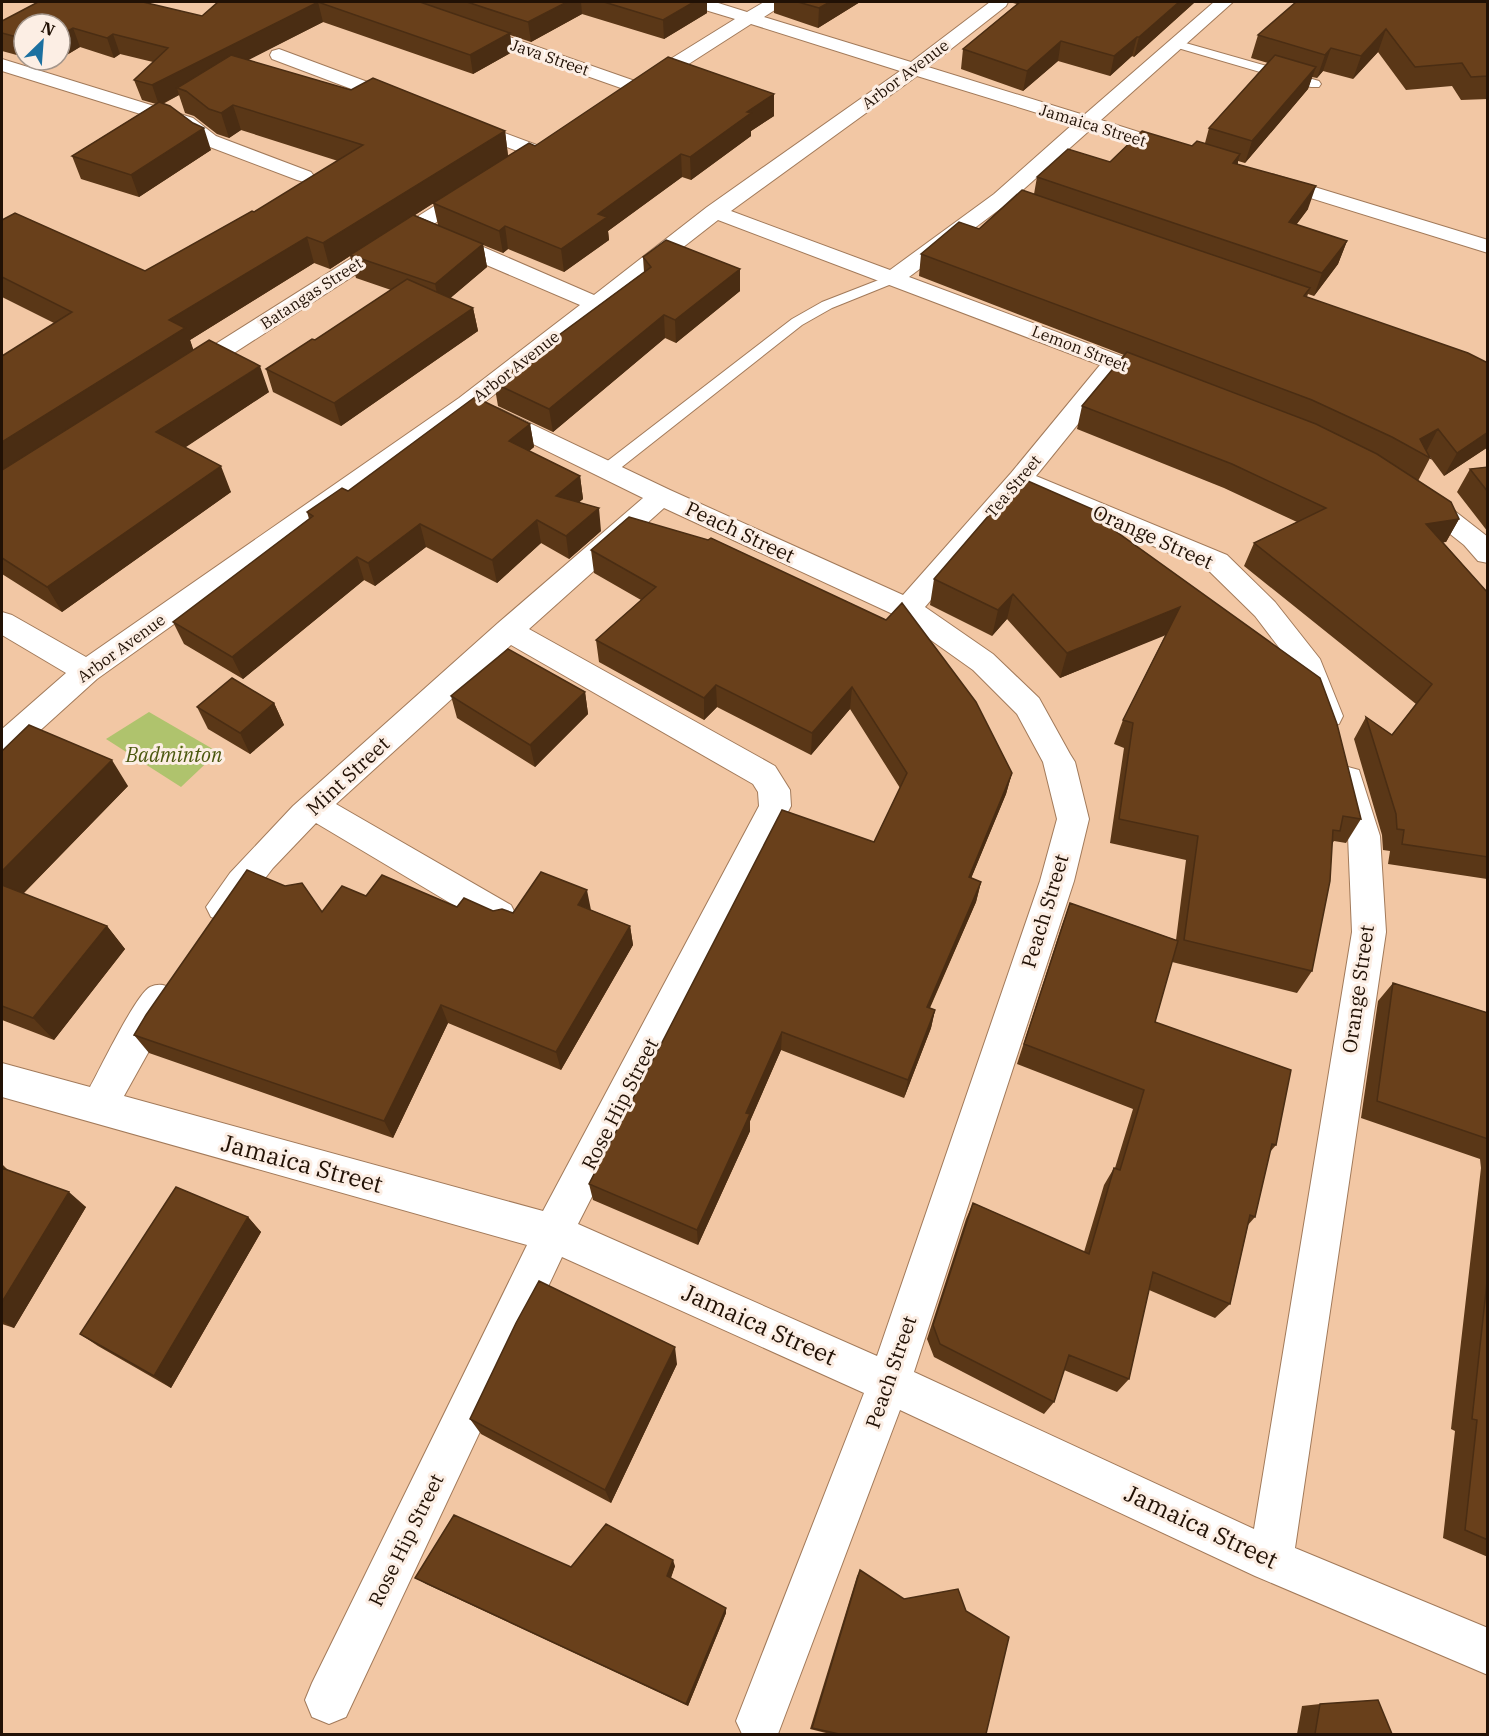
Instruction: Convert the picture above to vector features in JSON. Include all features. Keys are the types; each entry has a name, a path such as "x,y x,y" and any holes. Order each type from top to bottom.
{"street":[{"name":"Java Street","path":"394,2 629,93 749,18"},
{"name":"Jamaica Street","path":"698,2 1201,158"},
{"path":"749,18 775,2"},
{"name":"Arbor Avenue","path":"2,747 87,671 468,403 715,212 913,70 1000,2"},
{"path":"894,278 1001,198 1224,2"},
{"path":"279,55 424,109"},
{"path":"2,65 186,122 209,140 304,176"},
{"path":"446,117 544,145 515,163"},
{"name":"Batangas Street","path":"169,384 495,176"},
{"path":"1258,176 1488,247"},
{"path":"1001,198 1069,222"},
{"name":"Lemon Street","path":"715,212 1183,388"},
{"path":"416,226 597,304"},
{"name":"Tea Street","path":"907,609 1020,479 1116,361"},
{"name":"Peach Street","path":"468,403 661,496 907,609 983,662 1028,706 1059,762 1073,819 1057,881 889,1383 760,1721"},
{"name":"Orange Street","path":"1020,479 1216,562 1265,609 1310,667 1340,748 1364,836 1369,932 1271,1560"},
{"path":"1403,483 1474,539 1488,554"},
{"name":"Mint Street","path":"209,928 241,882 314,806 508,630 661,496"},
{"path":"2,622 87,671"},
{"name":"Rose Hip Street","path":"329,1700 553,1233 775,806 774,790 764,775 508,630"},
{"path":"314,806 499,915"},
{"path":"98,1108 145,1021 177,974"},
{"name":"Jamaica Street","path":"2,1080 553,1233 889,1383 1271,1560 1488,1652"}],"lane":[{"path":"1175,45 1316,84"},
{"path":"607,470 797,322 826,304 894,278"}],"green space":[{"name":"Badminton","path":"149,712 218,752 181,787 106,739"}],"building":[{"path":"38,2 143,2 202,16 218,2 318,2 152,85 134,80 168,48 113,34 107,38 72,29 72,12 19,12"},
{"path":"318,2 420,2 510,33 470,55"},
{"path":"467,2 567,2 528,22"},
{"path":"604,2 694,2 663,20"},
{"path":"798,2 830,2 819,8"},
{"path":"1020,2 1179,2 1114,56 1061,41 1027,71 963,49"},
{"path":"1296,2 1488,2 1488,76 1471,77 1462,63 1415,67 1386,29 1361,56 1331,48 1325,55 1258,35"},
{"path":"12,16 12,36 2,33 2,21"},
{"path":"231,55 351,90 373,78 505,131 323,243 307,237 169,320 185,328 2,442 2,356 72,312 2,277 2,220 15,213 145,271 252,211 254,212 363,145 233,105 221,113 209,109 186,91 177,88"},
{"path":"1275,55 1316,67 1252,141 1209,128"},
{"path":"668,57 774,94 747,112 751,113 690,157 681,154 598,214 607,217 561,249 505,226 499,231 433,203 529,143 535,146"},
{"path":"159,102 170,106 204,128 131,175 72,156"},
{"path":"1142,131 1192,146 1197,141 1240,154 1233,163 1316,186 1289,222 1347,241 1322,273 1037,177 1068,149 1110,162"},
{"path":"1022,190 1310,288 1304,296 1468,353 1488,363 1488,432 1457,453 1438,429 1420,439 1430,458 1392,437 1312,400 921,254 959,222 979,229"},
{"path":"413,215 483,244 435,284 350,255"},
{"path":"666,240 740,269 675,320 664,315 549,409 494,383 651,267 643,257"},
{"path":"407,279 473,308 334,403 266,369 312,339 315,340"},
{"path":"209,340 260,366 156,432 221,466 47,587 2,558 2,470"},
{"path":"1127,352 1316,424 1377,454 1451,502 1459,519 1426,524 1488,593 1488,857 1402,844 1404,830 1397,829 1396,814 1366,717 1392,735 1432,684 1254,543 1326,508 1232,464 1082,406"},
{"path":"475,397 530,424 509,441 580,476 556,496 599,508 566,536 537,520 492,560 420,524 368,563 357,557 232,657 173,622 313,516 307,512 342,488 348,491"},
{"path":"1488,467 1488,492 1470,469"},
{"path":"1021,478 1108,516 1103,522 1320,678 1337,724 1361,819 1343,816 1340,831 1333,830 1330,881 1312,971 1184,940 1198,836 1119,819 1133,723 1123,720 1180,607 1067,653 1013,594 998,610 934,579"},
{"path":"629,517 708,540 711,538 886,620 902,603 976,702 1012,773 969,877 981,882 927,1007 935,1010 908,1080 782,1032 746,1113 750,1114 697,1230 589,1184 782,810 874,842 907,773 852,687 812,733 716,685 704,698 596,640 656,587 591,550"},
{"path":"508,649 585,692 530,745 451,696"},
{"path":"232,678 274,703 240,733 197,707"},
{"path":"29,725 112,760 2,871 2,751"},
{"path":"247,870 285,886 302,883 322,912 342,886 366,896 382,875 457,907 464,898 493,911 502,909 513,913 541,872 587,890 578,905 630,926 556,1052 441,1005 384,1121 134,1035"},
{"path":"2,885 107,926 33,1018 2,1006"},
{"path":"1070,903 1178,941 1155,1022 1291,1070 1276,1145 1272,1144 1255,1217 1250,1215 1230,1304 1153,1272 1129,1379 1069,1355 1054,1402 940,1344 933,1325 973,1203 1089,1254 1114,1168 1120,1170 1144,1090 1024,1044"},
{"path":"1393,983 1488,1013 1488,1139 1377,1101"},
{"path":"2,1168 69,1192 2,1302"},
{"path":"176,1187 248,1217 154,1376 80,1334"},
{"path":"1488,1273 1488,1540 1465,1530 1477,1420 1472,1419"},
{"path":"539,1281 675,1347 605,1490 470,1419"},
{"path":"454,1515 571,1567 606,1524 673,1560 667,1576 726,1608 686,1704 415,1578"},
{"path":"860,1570 904,1599 958,1589 966,1611 1009,1637 986,1734 839,1734 812,1728"},
{"path":"1378,1700 1392,1734 1315,1734 1320,1704"}]}
